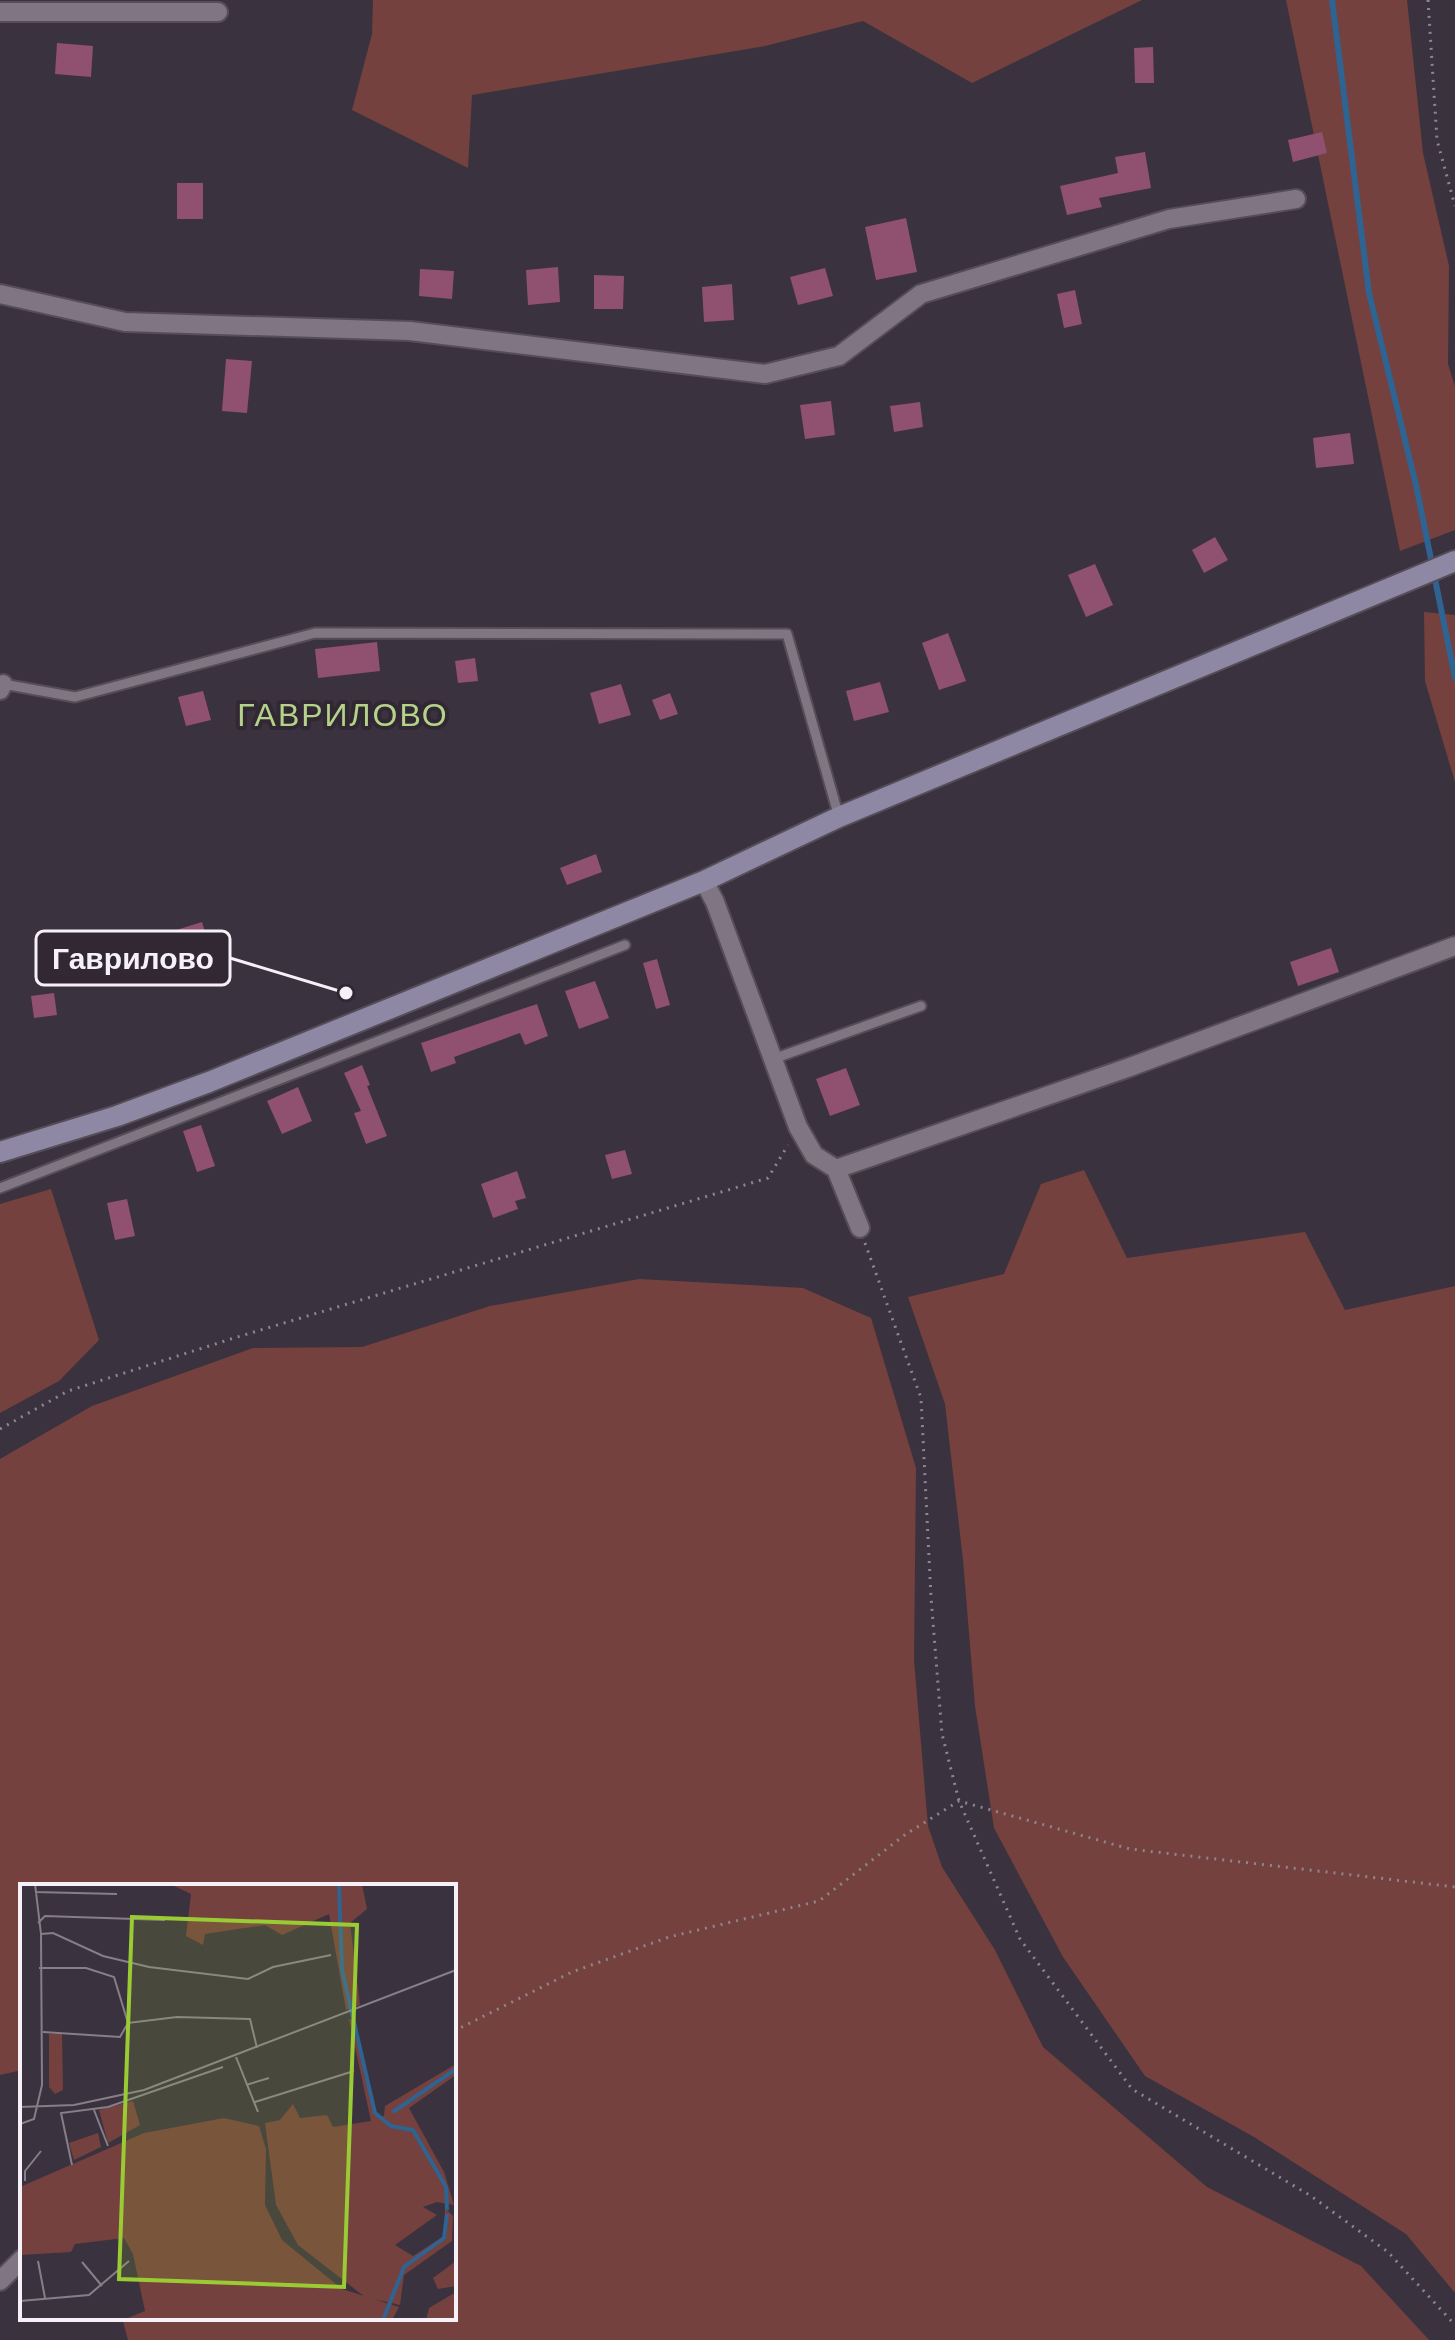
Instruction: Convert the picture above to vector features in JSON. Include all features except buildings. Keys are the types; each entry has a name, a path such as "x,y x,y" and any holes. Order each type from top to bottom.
{"street":[{"path":"0,12 218,12"},
{"path":"0,294 125,322 410,331 765,374 839,356 921,294 1169,219 1296,199"},
{"path":"0,1152 117,1116 209,1082 704,881 839,817 1455,561"},
{"path":"704,881 715,902 798,1127 814,1155 836,1169 860,1228"},
{"path":"836,1169 1130,1067 1455,946"},
{"path":"0,2281 20,2261"}],"lane":[{"path":"1,685 75,697 315,633 787,634 839,817"},
{"path":"0,1188 625,945"},
{"path":"773,1059 921,1006"}],"path":[{"path":"1428,0 1437,140 1455,206"},
{"path":"0,1429 68,1391 768,1178 798,1127"},
{"path":"860,1228 921,1398 931,1597 942,1734 959,1801 1020,1939 1132,2089 1311,2196 1388,2252 1455,2325"},
{"path":"456,2030 572,1972 669,1937 819,1901 906,1834 959,1801 1130,1849 1455,1887"}],"shaded area":[{"path":"373,0 1142,0 972,83 863,21 765,46 472,95 468,168 352,110 372,34"},
{"path":"1286,0 1407,0 1423,153 1449,266 1448,364 1455,386 1455,530 1400,551"},
{"path":"1424,612 1455,615 1455,782 1425,681"},
{"path":"1084,1170 1127,1258 1305,1232 1345,1310 1455,1286 1455,2293 1406,2234 1254,2137 1145,2076 1063,1957 994,1828 975,1706 963,1560 945,1404 908,1297 1004,1274 1041,1184"},
{"path":"51,1189 99,1340 59,1381 0,1413 0,1204"},
{"path":"639,1279 803,1288 871,1318 916,1468 914,1660 928,1826 942,1867 995,1950 1043,2047 1207,2187 1361,2266 1429,2340 128,2340 123,2320 456,2320 456,1884 20,1884 20,2070 0,2075 0,1459 92,1406 253,1348 362,1347 490,1306"}],"waterway":[{"path":"1332,0 1369,293 1416,485 1455,678"}],"place":[{"name":"Гаврилово","path":"346,993"}],"district":[{"name":"ГАВРИЛОВО","path":"343,713"}]}
